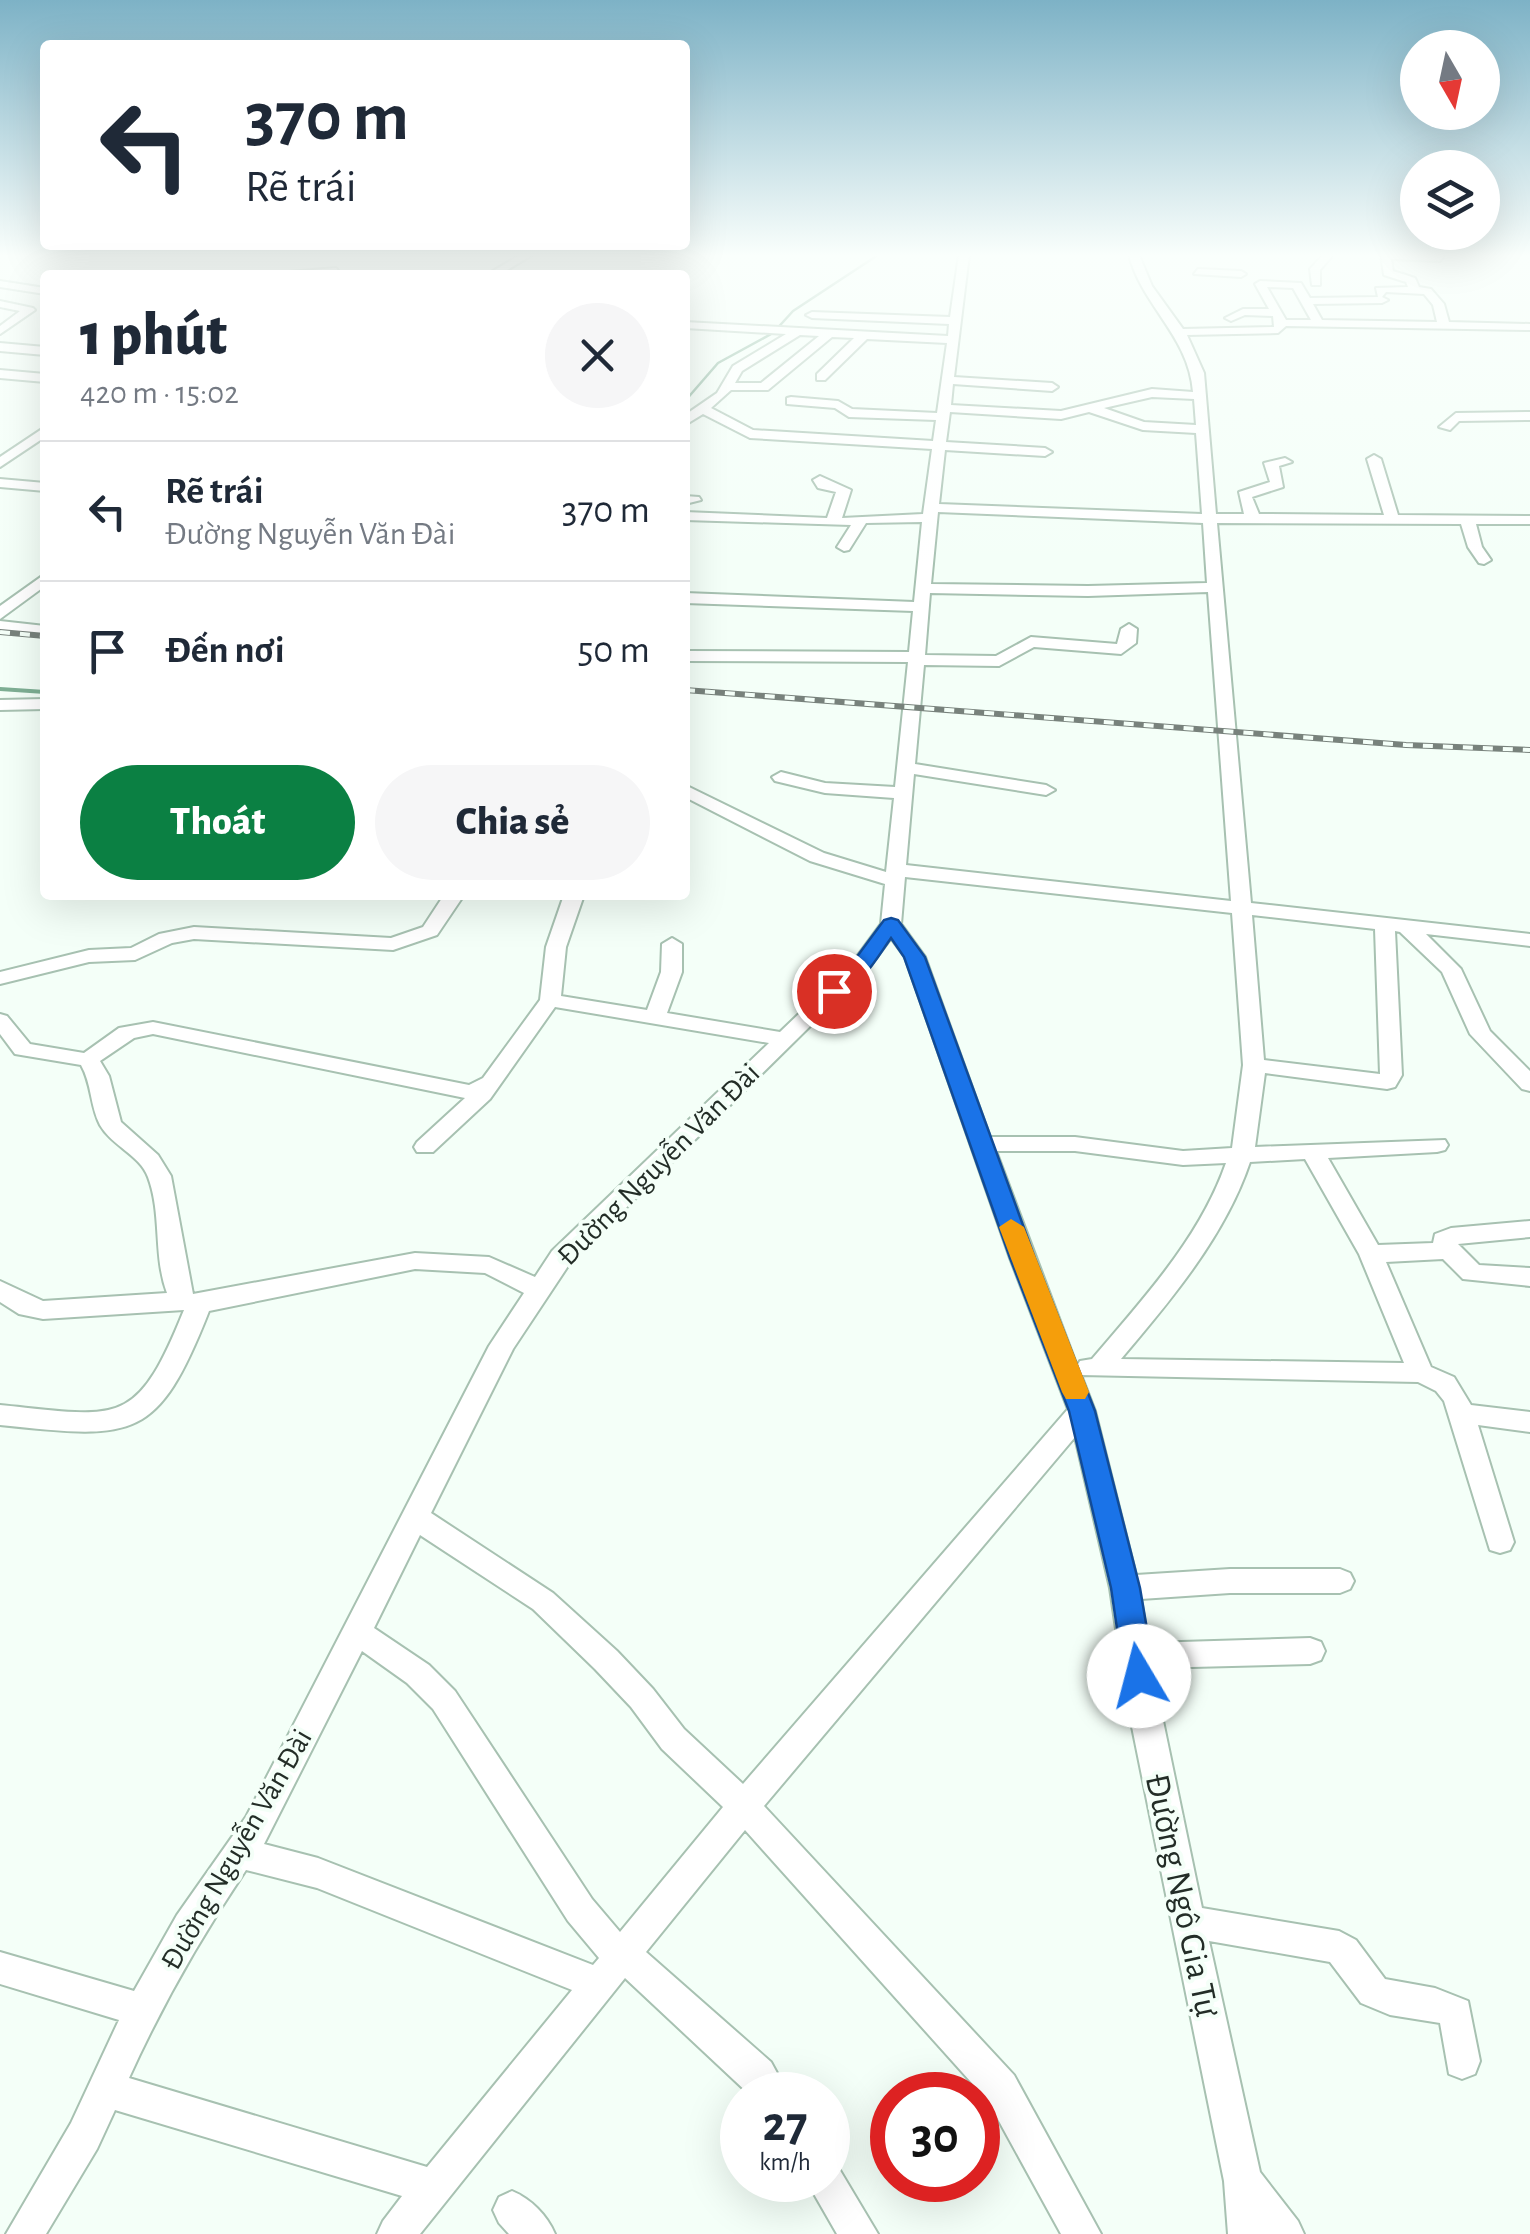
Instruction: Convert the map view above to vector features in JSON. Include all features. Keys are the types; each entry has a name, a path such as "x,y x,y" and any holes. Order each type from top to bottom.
{"street":[{"path":"690,418 722,395 737,369 751,359"},
{"path":"726,386 764,387 798,359"},
{"path":"821,377 839,359"},
{"name":"Đường Nguyễn Văn Đài","path":"25,2234 84,2136 142,2010 190,1926 239,1853 358,1632 502,1346 560,1257 860,966 891,924 949,359"},
{"path":"1099,1368 1171,1280 1205,1229 1243,1153 1252,1110 1254,1065 1195,359"},
{"path":"0,374 40,378"},
{"path":"0,392 24,376"},
{"path":"947,380 1052,387"},
{"path":"792,402 838,404 849,413 1033,416 1093,409 1152,392 1200,396"},
{"path":"1445,427 1451,418 1499,408 1530,416"},
{"path":"1093,409 1143,426 1202,430"},
{"path":"705,410 750,434 1045,452"},
{"path":"0,464 40,434"},
{"path":"25,445 40,446"},
{"path":"1374,459 1392,517"},
{"path":"1252,518 1244,496 1278,484 1271,463 1285,462"},
{"path":"820,480 823,485 844,490 833,523"},
{"path":"0,483 40,487"},
{"path":"0,493 40,497"},
{"path":"690,516 833,523 932,513 1530,520"},
{"path":"1467,519 1484,560"},
{"path":"844,547 860,522"},
{"path":"0,614 40,587"},
{"path":"690,598 923,598 1214,587"},
{"path":"0,626 40,630"},
{"path":"690,656 999,661 1031,642 1121,649 1128,643 1129,629"},
{"path":"0,636 40,640"},
{"path":"0,705 40,704"},
{"path":"905,768 1046,790"},
{"path":"781,777 825,788 902,793"},
{"path":"690,792 817,856 897,876 1530,940"},
{"path":"0,978 88,956 135,954 166,938 194,933 393,944 430,931 451,900"},
{"path":"88,1060 127,1033 153,1028 446,1088 471,1092 482,1089 491,1083 550,1000 556,947 572,900"},
{"name":"Đường Ngô Gia Tự","path":"891,924 914,957 1022,1258 1082,1411 1126,1588 1141,1697 1243,2181 1285,2234"},
{"path":"1254,1065 1387,1082 1391,1076 1396,926"},
{"path":"1396,926 1451,969 1481,1034 1530,1084"},
{"path":"655,1017 671,979 675,961 672,944"},
{"path":"550,1000 784,1039"},
{"path":"0,1020 12,1053 88,1060 96,1068 114,1130 157,1167 171,1230 176,1290 192,1302"},
{"path":"425,1147 482,1094 482,1089"},
{"path":"983,1144 1075,1144 1182,1158 1437,1146"},
{"path":"1312,1151 1371,1254 1421,1372"},
{"path":"1530,1228 1444,1240 1466,1270 1480,1276 1530,1276"},
{"path":"1371,1254 1449,1250"},
{"path":"0,1290 28,1308 44,1310 192,1302 415,1261 489,1265 539,1290"},
{"path":"0,1415 118,1420 139,1410 156,1391 179,1352 192,1302"},
{"path":"1068,1368 1421,1372 1445,1384 1456,1398 1500,1542"},
{"path":"396,2234 744,1806 1082,1411"},
{"path":"1460,1413 1530,1422"},
{"path":"416,1518 543,1601 642,1698 673,1739 744,1806 1001,2088 1082,2234"},
{"path":"1126,1588 1230,1581 1340,1581"},
{"path":"358,1632 418,1674 444,1700 580,1910 622,1955 755,2072"},
{"path":"1137,1656 1310,1651"},
{"path":"239,1853 318,1873 598,1984"},
{"path":"1189,1922 1339,1947 1375,1992 1390,1998 1416,1998 1456,2013 1462,2060"},
{"path":"0,1968 142,2010"},
{"path":"106,2090 433,2187"},
{"path":"1243,2181 1247,2234"},
{"path":"838,2202 859,2234"}],"waterway":[{"path":"690,395 725,359"},
{"path":"0,689 40,692"}],"railway":[{"path":"0,632 40,636"},
{"path":"690,690 1406,745 1530,750"}],"slow traffic":[{"path":"1011,1227 1075,1392"}],"route":[{"path":"834,991 860,966 891,924 914,957 926,986 1022,1258 1068,1368 1126,1588 1139,1676"}]}
